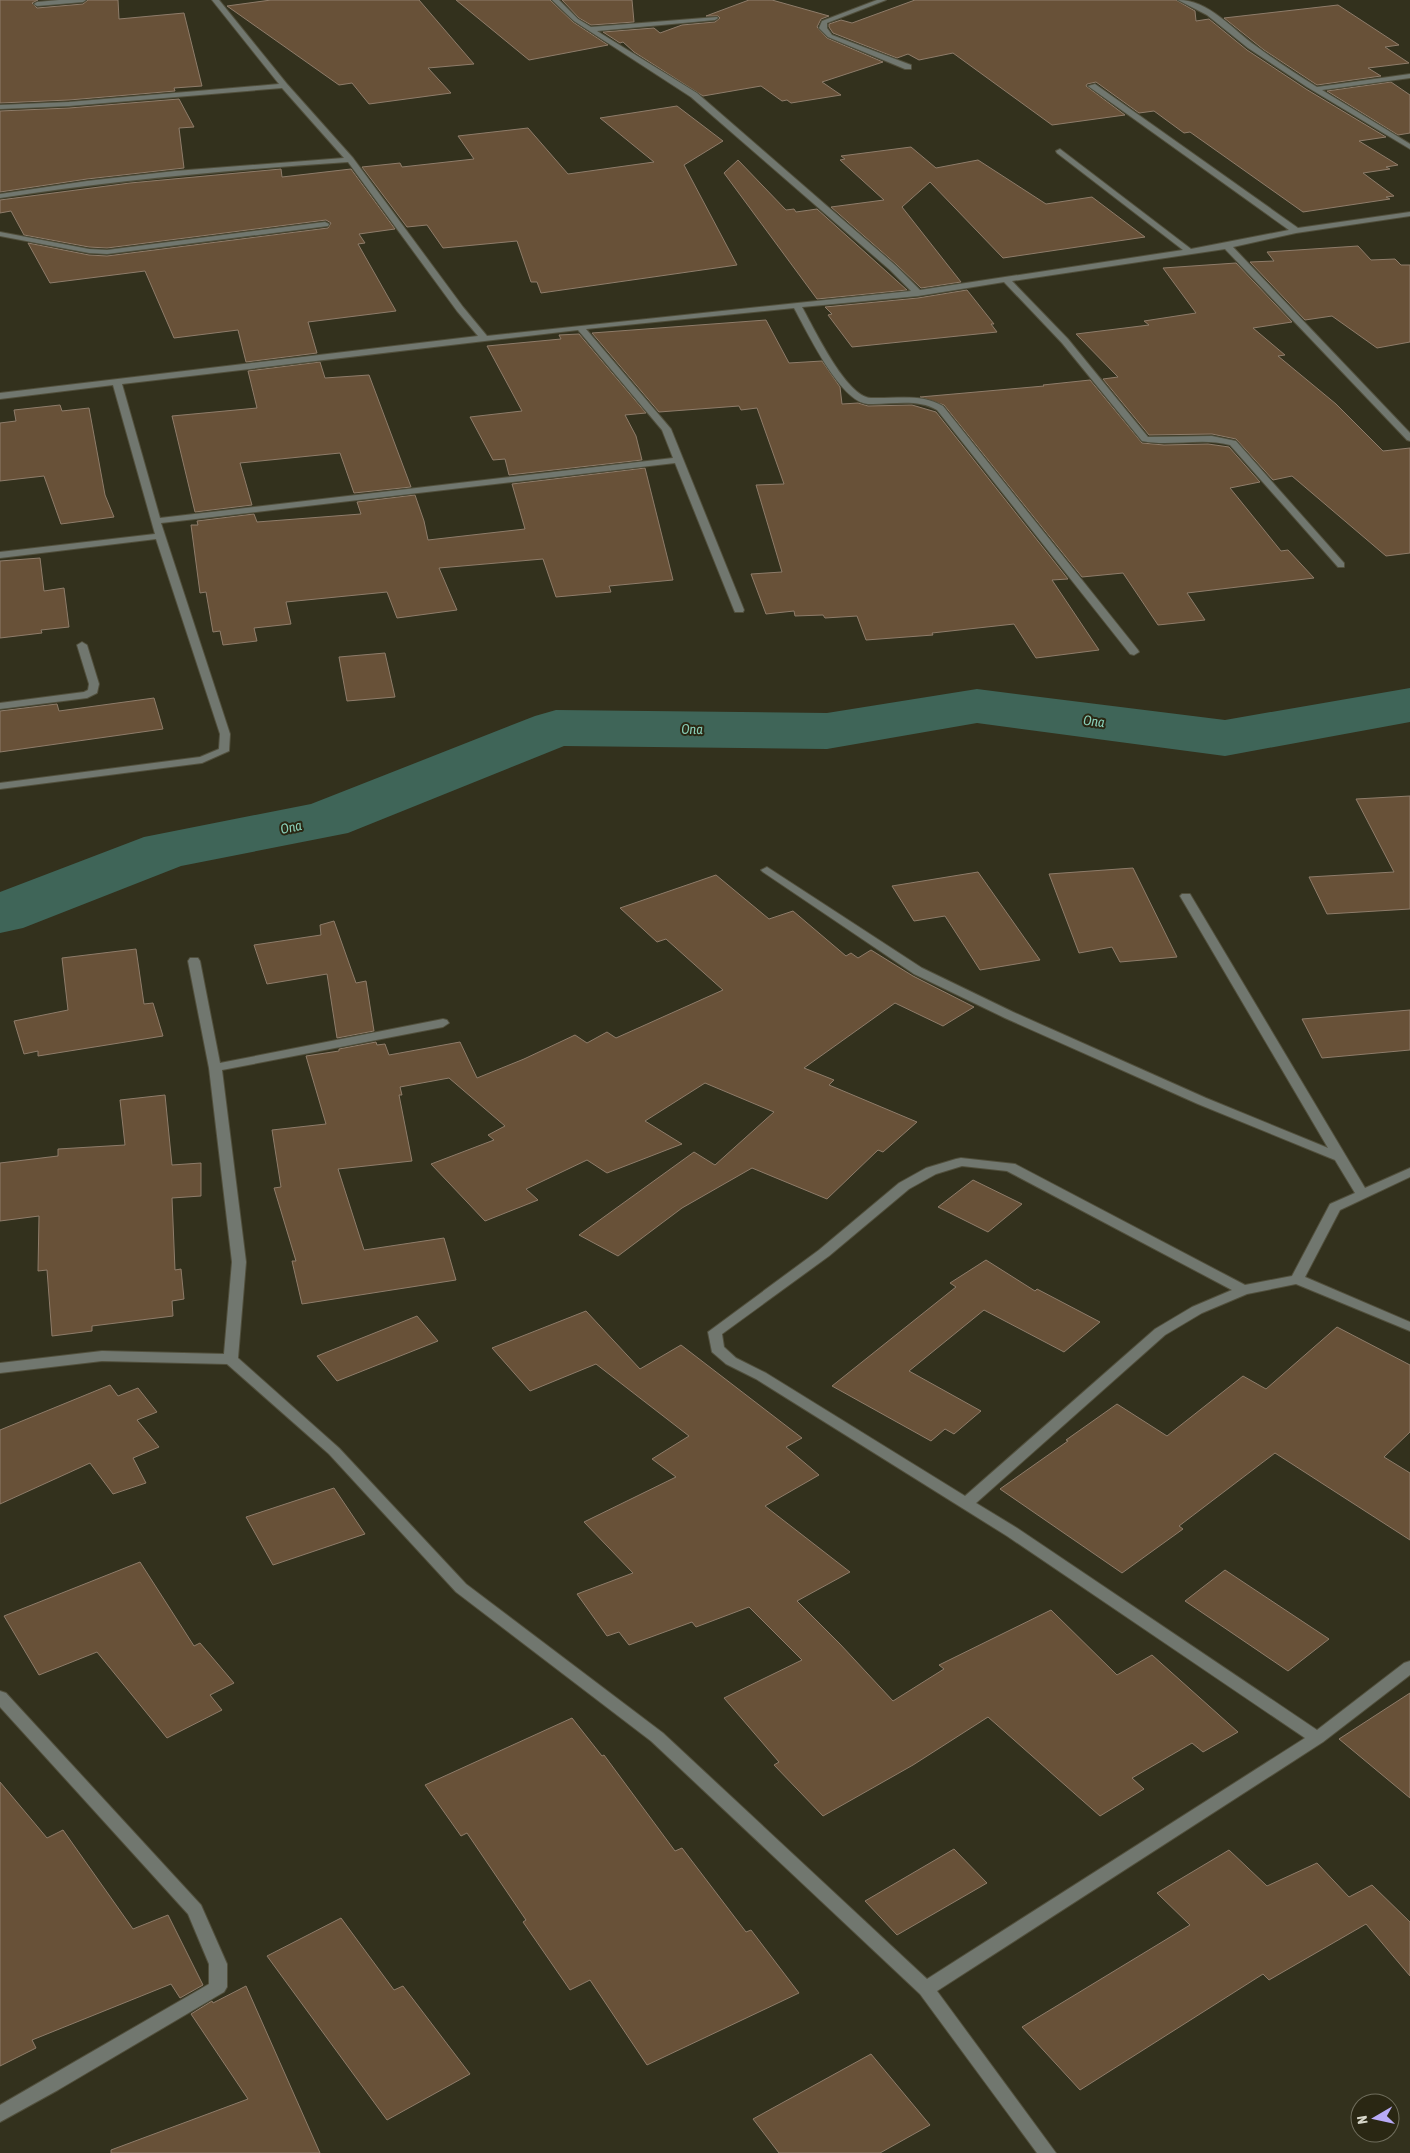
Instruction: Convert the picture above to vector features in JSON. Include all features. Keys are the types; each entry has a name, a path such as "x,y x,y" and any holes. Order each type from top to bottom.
{"street":[{"path":"37,4 83,0"},
{"path":"215,0 284,86 350,160 460,309 485,339"},
{"path":"555,0 576,20 694,94 893,268 918,293"},
{"path":"883,0 824,22 823,28 830,36 908,67"},
{"path":"1182,0 1202,8 1223,22 1251,46 1410,147"},
{"path":"590,29 714,18"},
{"path":"1317,89 1410,76"},
{"path":"0,106 69,104 284,86"},
{"path":"1092,86 1296,231"},
{"path":"1060,151 1190,252"},
{"path":"0,196 71,184 156,174 350,160"},
{"path":"0,396 580,327 918,293 1190,252 1296,231 1410,214"},
{"path":"0,234 89,251 107,252 325,224"},
{"path":"1227,246 1410,438"},
{"path":"1005,279 1065,341 1145,439 1158,441 1222,439 1234,443 1341,565"},
{"path":"797,305 828,361 850,393 867,401 902,399 933,404 940,408 1134,652"},
{"path":"580,327 666,429 739,610"},
{"path":"0,786 202,760 224,751 224,734 160,536 117,382"},
{"path":"156,521 678,460"},
{"path":"0,555 160,536"},
{"path":"0,706 87,695 93,692 94,684 82,645"},
{"path":"767,870 918,972 1009,1015 1202,1100 1340,1157"},
{"path":"1186,896 1362,1194"},
{"path":"194,961 215,1068 239,1262 231,1359"},
{"path":"215,1068 443,1023"},
{"path":"1243,1290 1010,1168 961,1162 931,1171 904,1186 824,1253 715,1332 717,1349 731,1361 761,1376 1020,1537 1317,1738"},
{"path":"1297,1279 1335,1207 1410,1172"},
{"path":"966,1504 1160,1332 1197,1310 1243,1290 1297,1279 1410,1327"},
{"path":"0,1368 102,1356 231,1359 334,1451 462,1588 656,1737 926,1989 1047,2153"},
{"path":"926,1989 1317,1738 1410,1667"},
{"path":"0,1697 195,1910 218,1964 218,1987 0,2114"}],"building":[{"path":"0,0 38,0 32,3 37,8 83,4 88,0 118,0 119,19 184,13 202,86 174,88 175,91 69,100 0,103"},
{"path":"271,0 419,0 474,64 428,68 451,93 369,104 352,83 339,85 227,6"},
{"path":"456,0 550,0 573,22 608,45 529,60"},
{"path":"562,0 632,0 634,22 591,25 579,18"},
{"path":"749,0 772,0 829,16 821,19 817,27 827,38 883,62 822,82 841,95 791,103 787,100 782,101 761,86 703,96 634,52 623,42 620,43 603,32 654,28 660,33 682,25 715,22 720,18 718,16 706,16"},
{"path":"915,0 1176,0 1195,11 1196,21 1209,19 1247,50 1306,89 1386,137 1359,141 1398,165 1386,167 1390,169 1363,173 1394,196 1386,197 1390,199 1303,212 1190,132 1184,133 1154,111 1139,113 1096,82 1086,86 1125,115 1052,125 953,53 919,60 908,54 897,58 833,33 829,27 829,24 841,20 852,23"},
{"path":"1338,5 1399,45 1385,47 1409,63 1368,68 1381,76 1317,85 1264,50 1224,18"},
{"path":"1391,82 1410,95 1410,133 1398,135 1327,91"},
{"path":"179,99 194,127 179,128 184,168 87,179 0,192 0,111 69,108"},
{"path":"677,106 723,141 684,165 737,265 541,293 537,282 531,282 517,241 443,248 427,225 407,227 362,167 400,163 402,167 474,159 458,136 528,128 568,174 654,162 600,118"},
{"path":"911,147 936,168 978,160 1046,204 1092,197 1145,237 1003,258 930,182 902,207 961,282 921,288 831,207 884,200 840,160 845,159 841,156"},
{"path":"738,160 786,210 794,209 796,212 817,209 907,290 817,299 724,173"},
{"path":"281,169 282,177 351,169 395,229 359,234 365,243 358,244 396,311 308,322 317,353 246,362 238,330 174,338 145,271 50,283 28,243 89,255 107,256 328,228 331,223 326,220 107,248 89,247 24,235 11,211 0,213 0,200 130,183"},
{"path":"1358,246 1371,260 1395,259 1401,265 1410,265 1410,342 1377,348 1332,316 1305,320 1250,262 1274,261 1267,252"},
{"path":"1236,263 1292,322 1253,328 1285,355 1278,356 1336,404 1383,451 1410,448 1410,553 1386,556 1292,476 1273,480 1236,439 1212,434 1149,435 1103,379 1118,377 1076,334 1149,325 1144,321 1196,313 1163,268"},
{"path":"967,290 994,324 991,324 997,332 852,347 828,315 832,314 825,307 918,298"},
{"path":"766,320 789,363 822,361 840,387 842,404 858,403 868,406 912,405 936,412 1068,579 1052,580 1099,650 1036,658 1014,624 932,633 933,635 866,640 857,616 825,618 823,615 795,616 794,611 766,614 751,574 782,572 756,485 784,484 757,408 741,410 739,406 659,412 592,333"},
{"path":"579,334 646,413 625,415 636,436 642,460 509,475 505,459 493,460 470,417 522,411 487,346 561,339 559,335"},
{"path":"320,362 325,378 369,375 411,487 354,493 340,453 240,463 252,505 195,512 172,416 257,408 248,371"},
{"path":"1090,380 1142,443 1164,445 1208,444 1229,447 1260,482 1230,488 1281,551 1288,550 1314,578 1187,593 1205,620 1158,625 1123,573 1082,577 944,405 920,397"},
{"path":"60,405 62,411 89,408 105,495 114,517 61,524 44,476 0,481 0,423 16,421 14,410"},
{"path":"645,468 673,580 609,586 611,592 556,597 543,559 439,568 457,610 397,618 387,592 286,602 291,624 254,628 257,641 223,645 220,631 213,632 206,592 200,593 191,525 198,525 197,521 254,514 257,522 361,514 357,502 415,495 428,540 525,529 512,484"},
{"path":"40,558 44,591 64,588 69,627 41,630 42,633 0,638 0,561"},
{"path":"385,653 395,697 347,701 339,657"},
{"path":"154,698 163,729 0,752 0,711 57,704 59,711"},
{"path":"1410,796 1410,909 1327,914 1309,877 1394,872 1356,799"},
{"path":"1133,868 1177,957 1120,962 1112,947 1079,953 1049,874"},
{"path":"978,872 1040,960 980,970 945,916 914,921 892,886"},
{"path":"716,875 769,919 793,911 846,956 851,953 858,958 871,950 913,976 974,1007 943,1026 895,1003 804,1068 834,1080 829,1085 917,1122 883,1152 878,1150 827,1199 752,1168 682,1208 618,1256 579,1235 694,1152 715,1165 774,1112 705,1083 645,1121 682,1144 607,1173 587,1160 526,1189 538,1200 485,1221 431,1164 494,1140 488,1135 505,1126 449,1078 400,1087 402,1095 399,1095 412,1161 338,1169 364,1250 444,1238 456,1280 302,1304 292,1261 296,1261 274,1188 281,1187 272,1130 326,1124 306,1056 339,1051 339,1049 376,1042 377,1045 385,1044 389,1055 460,1042 477,1078 575,1035 587,1043 607,1032 616,1038 723,990 666,939 657,942 620,908"},
{"path":"334,921 356,983 366,981 374,1031 337,1038 327,974 267,984 254,945 321,935 320,925"},
{"path":"136,949 144,1004 153,1003 163,1036 38,1056 38,1051 24,1054 14,1021 68,1010 62,958"},
{"path":"1410,1010 1410,1050 1322,1058 1302,1019"},
{"path":"165,1095 172,1165 201,1163 201,1196 172,1198 175,1270 181,1269 184,1299 172,1301 173,1316 92,1326 92,1331 52,1336 47,1270 38,1271 39,1216 0,1221 0,1163 58,1156 58,1149 125,1145 120,1100"},
{"path":"973,1180 1022,1204 988,1232 938,1207"},
{"path":"986,1260 1035,1291 1037,1289 1100,1322 1064,1352 984,1310 909,1371 981,1411 954,1434 945,1429 931,1441 832,1386 956,1287 950,1283"},
{"path":"586,1311 640,1369 681,1345 802,1438 786,1447 819,1475 765,1506 850,1572 797,1601 893,1701 944,1669 939,1665 1051,1610 1117,1675 1152,1655 1238,1732 1203,1752 1192,1743 1132,1778 1144,1789 1100,1816 988,1717 913,1765 823,1816 774,1765 779,1762 724,1698 802,1660 749,1607 696,1627 692,1622 629,1645 619,1632 607,1636 577,1594 633,1573 584,1522 676,1477 652,1459 689,1436 596,1364 530,1391 492,1348"},
{"path":"417,1316 438,1341 337,1381 317,1356"},
{"path":"1337,1327 1410,1365 1410,1432 1384,1457 1410,1473 1410,1540 1275,1453 1179,1526 1183,1529 1122,1573 1000,1489 1117,1404 1167,1436 1243,1376 1266,1389"},
{"path":"110,1385 118,1396 138,1388 157,1412 137,1420 159,1447 133,1458 146,1483 113,1494 90,1463 0,1504 0,1430"},
{"path":"334,1488 365,1534 273,1565 246,1517"},
{"path":"140,1562 194,1646 200,1643 234,1683 210,1695 222,1710 167,1738 97,1652 39,1675 4,1616"},
{"path":"1225,1570 1329,1639 1288,1671 1185,1601"},
{"path":"1410,1693 1410,1798 1339,1739"},
{"path":"572,1718 602,1756 604,1755 675,1851 682,1848 746,1932 751,1930 799,1993 647,2065 590,1980 570,1990 523,1922 526,1920 467,1833 461,1836 425,1785"},
{"path":"0,1782 47,1838 63,1830 133,1929 168,1915 203,1985 180,1998 171,1984 32,2040 36,2048 0,2066"},
{"path":"954,1849 987,1883 897,1935 865,1901"},
{"path":"1229,1850 1267,1886 1317,1863 1349,1897 1372,1885 1410,1922 1410,1976 1366,1924 1269,1980 1263,1974 1080,2090 1022,2027 1190,1925 1157,1893"},
{"path":"341,1918 394,1990 403,1986 470,2074 387,2120 267,1956"},
{"path":"246,1986 320,2153 111,2153 111,2150 248,2099 191,2014 212,2001 213,2003"},
{"path":"871,2054 930,2125 880,2153 779,2153 753,2119"}],"waterway":[{"name":"Ona","path":"0,914 166,850 326,820 556,728 827,731 977,706 1225,738 1410,705"}]}
